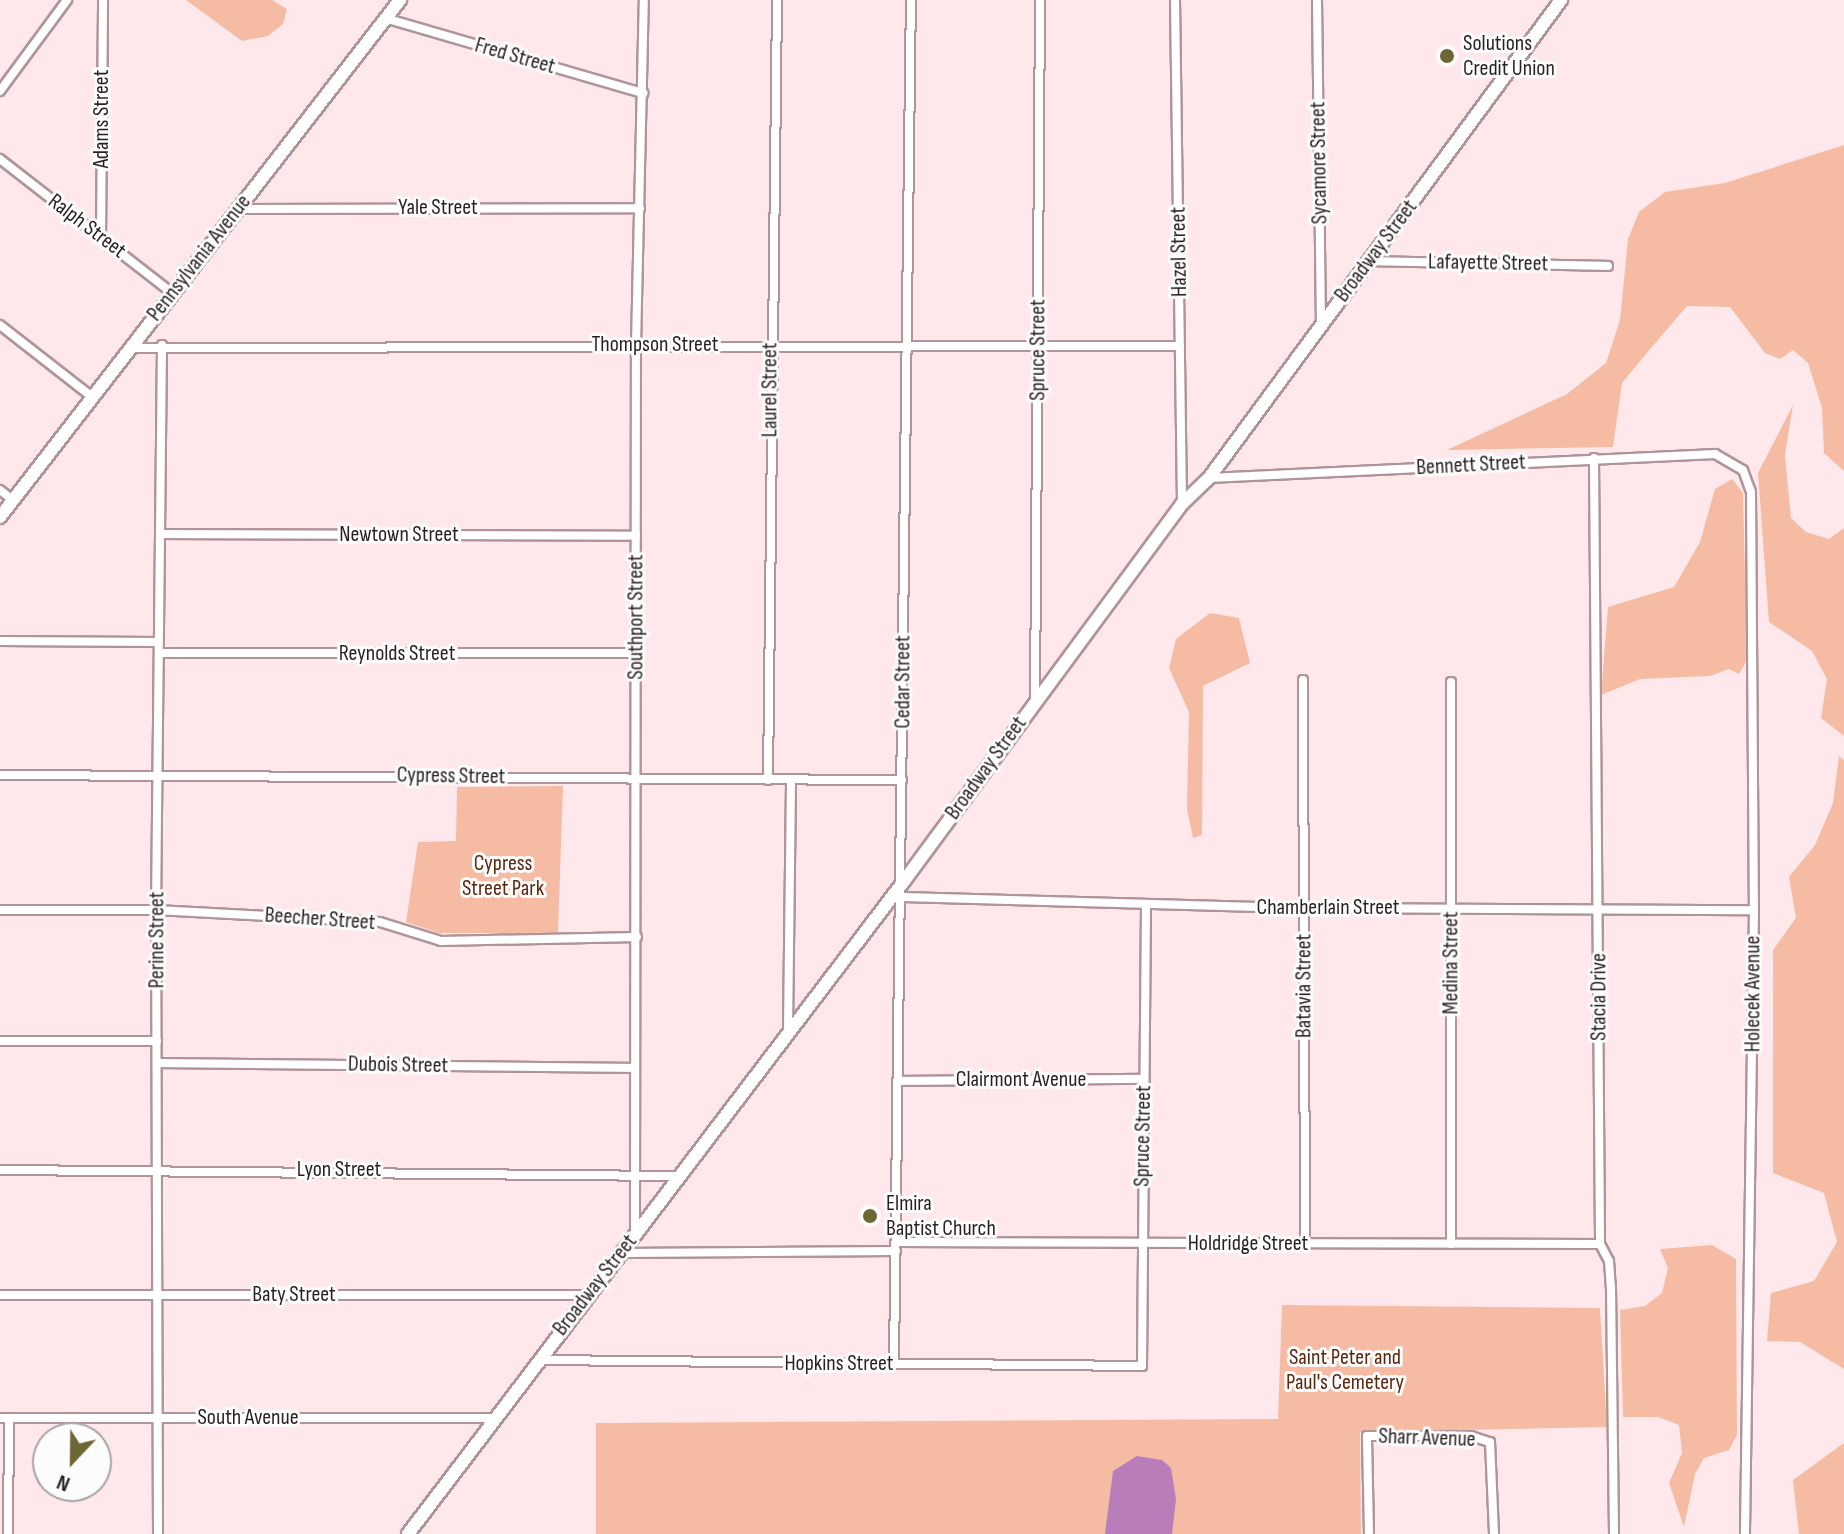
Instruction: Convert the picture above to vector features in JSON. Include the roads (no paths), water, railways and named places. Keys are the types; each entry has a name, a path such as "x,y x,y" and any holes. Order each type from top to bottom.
{"street":[{"path":"0,91 67,0"},
{"name":"Adams Street","path":"101,237 103,0"},
{"name":"Pennsylvania Avenue","path":"0,517 400,0"},
{"name":"Southport Street","path":"635,1234 636,345 644,0"},
{"name":"Laurel Street","path":"768,780 770,346 777,0"},
{"name":"Cedar Street","path":"894,1363 904,881 904,346 911,0"},
{"name":"Spruce Street","path":"1035,701 1040,0"},
{"name":"Hazel Street","path":"1175,0 1182,504"},
{"name":"Sycamore Street","path":"1317,0 1321,325"},
{"name":"Broadway Street","path":"408,1534 788,1029 904,881 1182,504 1209,478 1561,0"},
{"name":"Fred Street","path":"388,19 643,93"},
{"name":"Ralph Street","path":"0,159 172,293"},
{"name":"Yale Street","path":"236,209 640,208"},
{"name":"Lafayette Street","path":"1369,261 1608,266"},
{"path":"0,325 92,397"},
{"name":"Thompson Street","path":"130,348 162,345 1180,346"},
{"name":"Perine Street","path":"158,1534 157,1169 160,1063 157,1041 156,910 160,773 158,642 162,345"},
{"name":"Bennett Street","path":"1209,478 1594,458 1715,454 1732,460"},
{"name":"Stacia Drive","path":"1594,458 1600,1244 1609,1261 1611,1287 1614,1534"},
{"name":"Holecek Avenue","path":"1732,460 1743,470 1751,492 1754,910 1745,1534"},
{"path":"0,490 13,500"},
{"name":"Newtown Street","path":"161,534 636,536"},
{"path":"0,641 158,642"},
{"name":"Reynolds Street","path":"159,653 636,653"},
{"name":"Batavia Street","path":"1303,680 1305,1244"},
{"name":"Medina Street","path":"1451,682 1451,1244"},
{"name":"Cypress Street","path":"0,775 160,773 902,780"},
{"path":"788,1029 791,780"},
{"name":"Chamberlain Street","path":"903,897 1146,906 1754,910"},
{"name":"Spruce Street","path":"1142,1366 1146,906"},
{"name":"Beecher Street","path":"0,910 156,910 380,922 441,941 637,937"},
{"path":"0,1041 157,1041"},
{"name":"Dubois Street","path":"160,1063 635,1068"},
{"name":"Clairmont Avenue","path":"898,1081 1144,1079"},
{"name":"Lyon Street","path":"0,1170 635,1172 678,1176"},
{"name":"Holdridge Street","path":"621,1252 1142,1243 1600,1244"},
{"name":"Baty Street","path":"0,1295 589,1295"},
{"name":"Hopkins Street","path":"537,1360 1142,1366"},
{"path":"4,1418 8,1534"},
{"name":"South Avenue","path":"4,1418 495,1418"},
{"name":"Sharr Avenue","path":"1369,1534 1367,1436 1471,1436 1490,1442 1494,1534"}],"place":[{"name":"Solutions Credit Union","path":"1447,56"},
{"name":"Elmira Baptist Church","path":"870,1216"}],"park label":[{"name":"Cypress Street Park","path":"503,876"},
{"name":"Saint Peter and Paul's Cemetery","path":"1345,1370"}]}
